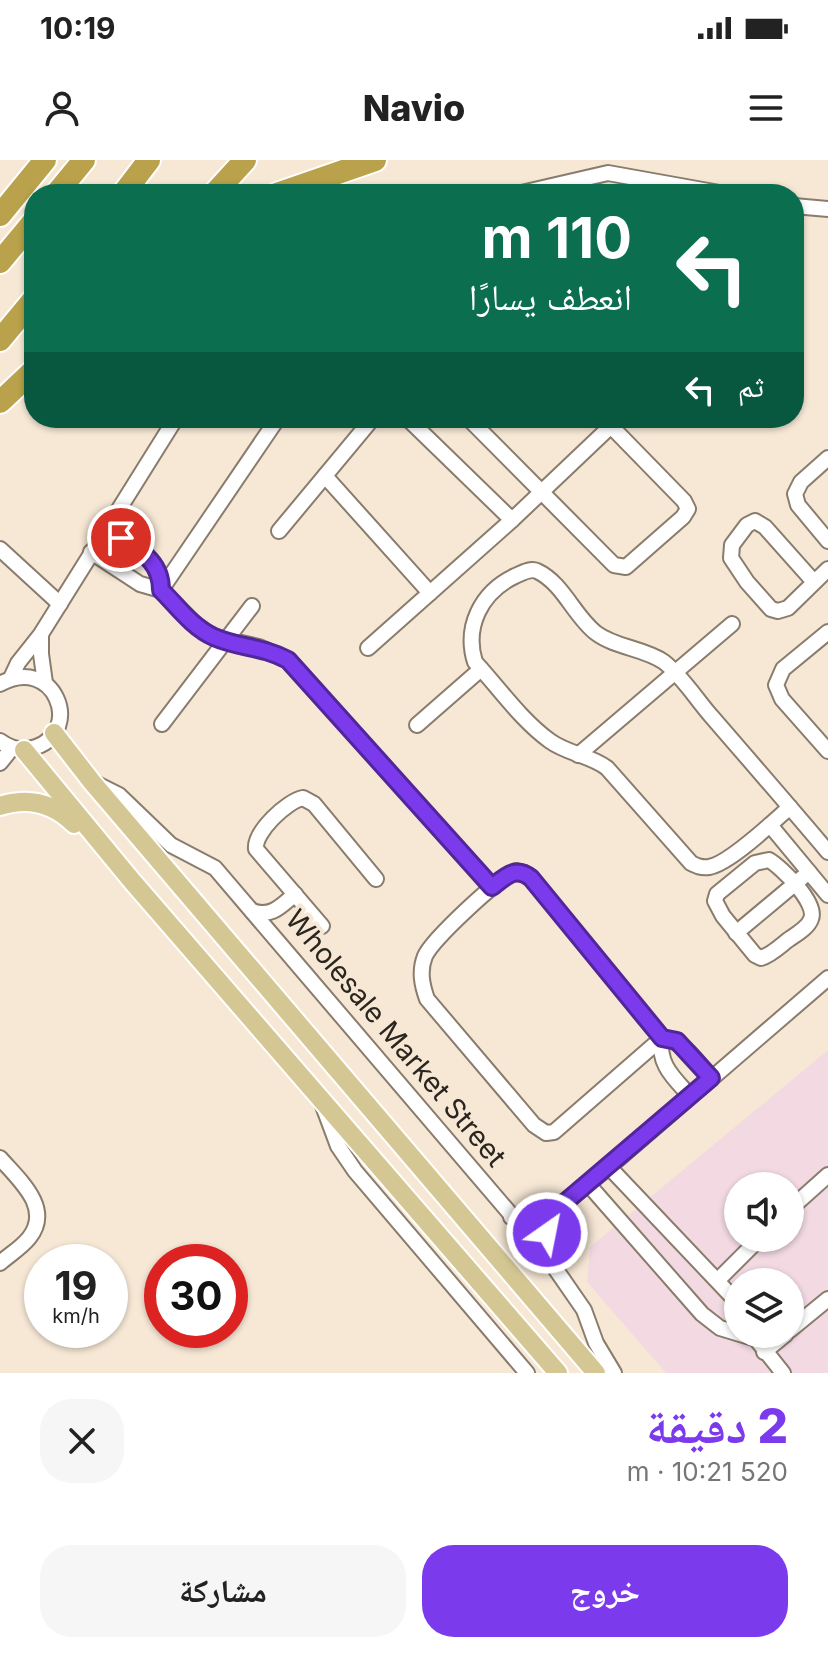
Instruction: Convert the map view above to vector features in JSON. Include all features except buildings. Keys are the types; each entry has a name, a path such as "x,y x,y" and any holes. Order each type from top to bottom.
{"highway":[{"path":"25,184 45,160"},
{"path":"64,184 84,160"},
{"path":"131,184 149,160"},
{"path":"223,184 245,160"},
{"path":"306,184 375,160"},
{"path":"0,215 24,186"},
{"path":"0,262 24,233"},
{"path":"0,340 24,311"},
{"path":"0,402 24,379"}],"main road":[{"name":"Wholesale Market Street","path":"54,733 92,782 596,1373"},
{"path":"12,746 558,1373"},
{"path":"0,806 37,802 64,813 132,881"}],"street":[{"path":"555,184 608,173 669,184"},
{"path":"804,207 828,209"},
{"path":"6,681 41,634 170,428"},
{"path":"161,590 271,428"},
{"path":"279,531 365,428"},
{"path":"417,428 512,520"},
{"path":"478,428 619,567 630,564 688,509 613,428"},
{"path":"368,648 542,492 601,428"},
{"path":"828,458 801,482 795,494 798,505 828,541"},
{"path":"325,476 430,593"},
{"path":"814,582 765,527 755,521 747,525 732,545 731,558 747,582 771,609 778,611 788,608 828,569"},
{"path":"107,528 149,558 159,573 161,590"},
{"path":"0,549 60,604"},
{"path":"91,552 140,584 161,590 203,631 225,641 259,647 288,660 492,887"},
{"path":"790,807 728,858 714,865 699,867 682,854 607,768 598,761 553,744 475,662 470,633 475,617 490,593 509,579 529,570 536,571 552,582 597,634 663,661 790,807 828,852"},
{"path":"162,724 252,606"},
{"path":"578,755 732,624"},
{"path":"828,632 783,669 776,685 782,699 828,751"},
{"path":"41,634 45,683"},
{"path":"417,725 481,669"},
{"path":"0,763 12,746 41,745 54,733 60,712 53,691 45,683 23,675 6,681"},
{"name":"Wholesale Market Street","path":"92,782 119,795 171,845 215,868 548,1258 584,1310 596,1343 614,1373"},
{"path":"322,926 259,854 255,843 259,832 296,799 309,800 314,804 376,879"},
{"path":"770,825 809,872 826,887"},
{"path":"769,860 779,865 794,884 812,910 809,924 765,957 755,955 716,905 717,894 755,863 769,860"},
{"path":"662,1038 560,1128 546,1133 534,1125 427,999 421,970 425,956 434,943 492,887 508,874 516,871 524,873 662,1038 677,1041 711,1078"},
{"path":"736,933 809,872"},
{"path":"252,911 264,914 275,911 295,894"},
{"path":"273,935 275,911"},
{"path":"548,1258 547,1228 551,1217 563,1204 828,978"},
{"path":"662,1038 660,1048 664,1065 690,1096"},
{"path":"322,1102 331,1132 355,1171 527,1373"},
{"path":"0,1158 32,1195 38,1218 28,1239 0,1263"},
{"path":"609,1167 724,1287"},
{"path":"804,1196 828,1175"},
{"path":"588,1184 702,1314 724,1329"},
{"path":"511,1217 534,1216 563,1204"},
{"path":"718,1280 746,1252"},
{"path":"804,1319 828,1299"},
{"path":"761,1348 783,1373"},
{"path":"764,1352 769,1348"}],"shaded area":[{"path":"828,1050 828,1373 666,1373 587,1282 590,1247"}],"route":[{"path":"121,538 149,558 159,573 161,590 203,631 225,641 274,652 303,673 492,887 516,871 531,878 662,1038 677,1041 711,1078 563,1204 549,1221 547,1233"}]}
